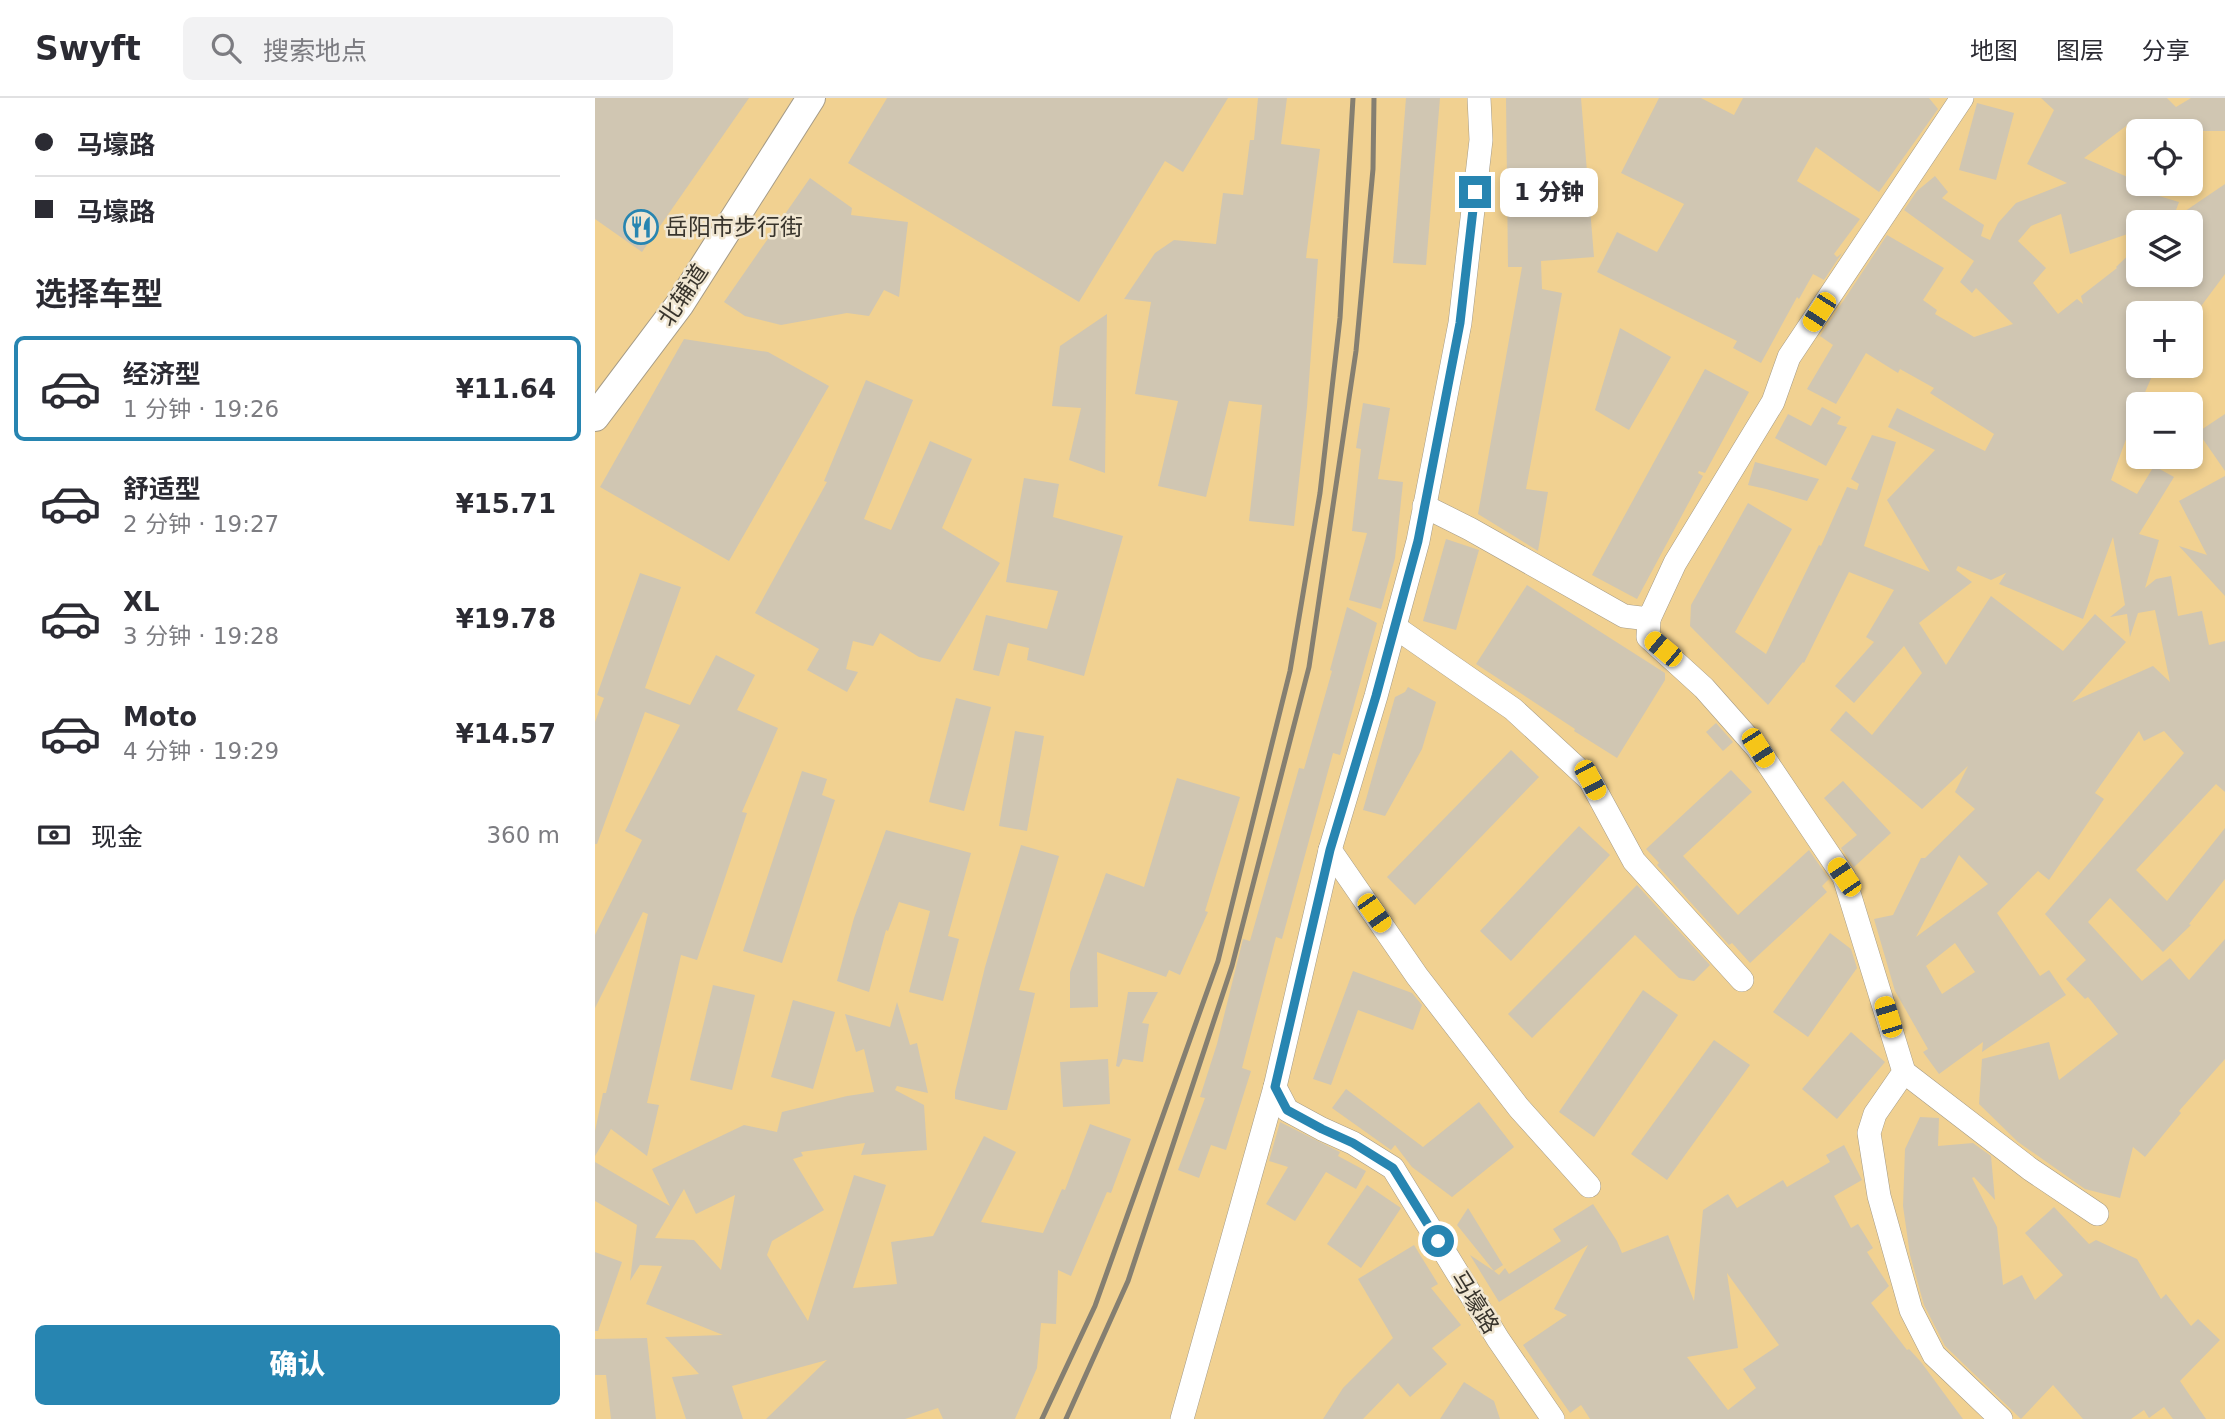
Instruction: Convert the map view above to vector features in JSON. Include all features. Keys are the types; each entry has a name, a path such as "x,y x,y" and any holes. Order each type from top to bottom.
{"main road":[{"name":"北辅道","path":"595,417 680,304 811,98"}],"street":[{"path":"1182,1419 1275,1087 1330,850 1418,541 1460,323 1481,140 1479,98"},
{"path":"1962,98 1790,356 1773,402 1675,563 1649,619 1648,637 1704,688 1758,748 1844,877 1904,1072 2019,1161 2097,1214"},
{"path":"1425,506 1623,617 1649,619"},
{"path":"1395,627 1513,709 1590,780 1634,860 1742,980"},
{"path":"1330,850 1417,976 1511,1097 1589,1186"},
{"path":"1904,1072 1875,1114 1869,1133 1879,1195 1911,1310 1934,1355 2001,1419"},
{"name":"马壕路","path":"1275,1087 1287,1110 1353,1143 1393,1168 1498,1339 1553,1419"}],"shaded area":[{"path":"595,98 2225,98 2225,1419 595,1419"}],"building":[{"name":"岳阳市步行街","path":"595,98 749,98 642,252 595,219"},
{"path":"887,98 1228,98 1183,172 1165,161 1079,302 848,163"},
{"path":"1258,98 1287,98 1281,144 1320,149 1306,258 1318,259 1307,407 1294,526 1249,521 1262,405 1229,401 1206,497 1158,486 1178,401 1135,394 1151,302 1124,299 1155,253 1174,240 1216,244 1223,193 1243,195 1250,140 1254,140"},
{"path":"1406,98 1440,98 1426,265 1393,263"},
{"path":"1506,98 1581,98 1594,257 1541,261 1542,289 1562,293 1526,489 1548,492 1538,551 1478,514 1522,267 1508,267"},
{"path":"1659,98 1701,98 1734,115 1743,98 1929,98 1938,109 1879,192 1816,147 1797,181 1860,219 1834,254 1837,257 1842,253 1824,280 1813,274 1799,299 1797,297 1761,363 1733,348 1737,341 1597,272 1617,232 1657,252 1684,204 1621,173"},
{"path":"2041,98 2167,98 2176,107 2191,98 2225,98 2225,131 2203,131 2203,119 2126,119 2126,126 2084,158 2126,176 2126,196 2159,196 2179,202 2176,210 2126,210 2126,235 2070,254 2061,214 2031,226 2018,241 2046,268 2033,283 2058,314 2077,299 2083,304 2081,296 2117,268 2126,257 2126,287 2203,287 2203,210 2187,210 2225,184 2225,274 2203,304 2203,301 2126,301 2126,378 2151,378 2145,392 2126,392 2126,439 2111,480 2137,494 2152,469 2159,469 2174,477 2139,534 2159,540 2145,588 2156,579 2171,576 2178,616 2202,611 2209,645 2225,641 2225,792 2216,784 2136,870 2167,901 2225,828 2225,879 2189,924 2191,925 2163,952 2110,898 2088,922 2142,981 2170,958 2189,980 2225,939 2225,1059 2179,1111 2181,1113 2145,1157 2133,1147 2120,1198 2085,1189 2018,1142 1979,1104 1982,1059 2049,1042 2059,1080 2118,1034 2088,997 2085,999 2066,979 2086,960 2045,914 2184,753 2164,731 2144,741 2139,731 2095,793 2104,799 2049,880 2038,871 1997,913 2040,976 2049,970 2066,995 1982,1052 1983,1042 1939,1074 1923,1052 1928,1049 1895,991 1874,919 1893,915 1921,858 1925,858 1975,809 1955,792 1968,766 1922,809 1830,730 1846,711 1872,735 1922,673 1904,646 1854,703 1835,686 1874,642 1866,637 1894,590 1849,572 1804,663 1768,705 1690,626 1691,605 1748,503 1792,529 1735,632 1766,654 1819,545 1821,546 1847,487 1857,490 1859,484 1851,479 1872,435 1896,442 1864,546 1930,572 1887,500 1935,450 1888,427 1897,408 1985,451 1994,434 1930,393 1934,388 1900,369 1898,373 1866,353 1836,404 1807,389 1833,345 1820,336 1887,235 1944,268 1923,300 1937,310 1935,314 1974,337 2013,324 1976,288 1972,293 1960,282 1974,261 1904,210 1917,191 1935,176 1948,192 1942,198 1984,225 1981,236 1990,240 1998,223 2016,203 2067,183 2027,164 2054,110","holes":["2113,537 2125,605 2110,617 2127,614 2130,637 2138,613 2155,610 2170,682 2153,666 2072,702 2126,642 2095,614 2063,651 1991,596 1946,665 1919,623 1972,582 1956,570 1958,566 1991,580 2006,573 1999,584 2083,619","1959,855 1988,884 1916,937","1955,943 1975,972 1942,994 1926,966"]},
{"path":"1977,103 2014,113 1996,180 1959,170"},
{"path":"810,178 852,208 851,215 908,222 899,297 884,290 869,316 847,313 781,325 745,316 724,302"},
{"path":"1107,314 1105,473 1069,460 1081,408 1052,406 1060,346"},
{"path":"1620,328 1671,357 1629,430 1595,410"},
{"path":"684,339 768,352 829,386 729,561 600,487"},
{"path":"1705,369 1749,392 1705,473 1699,471 1703,476 1637,599 1592,575"},
{"path":"866,380 913,400 864,519 891,530 930,441 972,459 942,528 1000,563 940,662 919,657 880,633 873,646 853,641 846,669 858,672 847,692 807,670 819,649 755,613 827,482 824,481"},
{"path":"1363,403 1390,408 1378,479 1403,482 1395,558 1381,609 1349,600 1367,533 1352,531 1361,449 1356,448"},
{"path":"1822,407 1841,417 1837,424 1847,427 1826,466 1775,438 1788,414 1811,426"},
{"path":"2225,414 2225,471 2203,439 2203,429"},
{"path":"1755,462 1819,479 1807,501 1748,485"},
{"path":"2225,476 2225,596 2179,546 2207,555 2179,501"},
{"path":"1024,478 1059,484 1053,517 1123,536 1084,676 1027,660 1029,648 1008,643 999,676 973,670 986,615 1047,629 1058,591 1006,582"},
{"path":"1446,539 1479,550 1456,630 1423,621"},
{"path":"640,573 681,587 645,688 690,705 716,655 755,675 737,710 778,728 742,812 747,813 697,960 681,955 647,1103 659,1105 647,1156 611,1129 595,1156 595,1131 603,1093 606,1093 648,914 643,912 595,1008 595,935 642,840 625,831 680,725 645,712 595,844 595,722 604,698 597,695"},
{"path":"1527,585 1665,673 1665,680 1617,758 1476,664"},
{"path":"1347,607 1377,623 1340,755 1333,753 1282,939 1276,937 1242,1068 1251,1071 1226,1150 1211,1145 1199,1178 1178,1170 1205,1098 1200,1097 1217,1044 1243,939 1250,941 1299,768 1304,769"},
{"path":"1408,687 1436,702 1422,749 1385,816 1363,810 1395,697 1405,692"},
{"path":"956,698 991,707 964,811 929,802"},
{"path":"1716,723 1733,742 1723,751 1706,732"},
{"path":"1015,731 1044,736 1027,831 999,826"},
{"path":"1511,750 1539,777 1415,905 1387,877"},
{"path":"1731,770 1752,792 1683,856 1738,915 1809,850 1829,879 1822,886 1827,892 1750,963 1732,943 1729,945 1657,865 1659,863 1646,849"},
{"path":"802,771 827,779 822,795 835,800 782,963 743,951"},
{"path":"1177,778 1240,797 1205,911 1208,912 1180,975 1169,970 1166,977 1097,952 1098,1007 1070,1008 1070,972 1106,873 1144,887"},
{"path":"1843,781 1891,833 1854,867 1841,848 1857,835 1824,798"},
{"path":"1579,826 1610,855 1511,961 1480,931"},
{"path":"886,830 971,853 948,936 959,939 943,1001 909,992 930,911 899,902 888,931 886,930 869,992 837,981 854,918"},
{"path":"1021,845 1059,856 1019,990 1035,993 1007,1110 1000,1110 955,1099 955,1092 985,967"},
{"path":"1637,885 1710,965 1694,981 1679,978 1635,935 1532,1038 1508,1014"},
{"path":"1830,933 1851,949 1857,968 1808,1037 1773,1012"},
{"path":"1353,971 1412,993 1422,1005 1413,1030 1358,1010 1331,1085 1313,1079"},
{"path":"713,985 755,995 732,1090 690,1080"},
{"path":"1643,990 1678,1015 1594,1137 1559,1112"},
{"path":"1128,992 1158,992 1142,1023 1149,1024 1143,1062 1123,1059 1119,1067 1116,1066"},
{"path":"793,1000 835,1012 813,1089 771,1077"},
{"path":"897,1002 910,1045 917,1043 928,1093 897,1086 895,1090 924,1105 927,1150 861,1155 865,1143 801,1152 803,1156 793,1159 824,1210 772,1241 767,1255 808,1321 854,1175 886,1185 853,1288 897,1284 891,1242 933,1236 984,1136 1016,1152 981,1222 1043,1233 1062,1189 1065,1190 1090,1124 1131,1139 1111,1193 1107,1192 1071,1276 1058,1270 1056,1324 1041,1323 1037,1368 1015,1419 943,1419 938,1408 905,1419 766,1419 827,1360 732,1386 743,1419 686,1419 672,1377 699,1374 665,1337 723,1335 646,1304 662,1266 640,1265 630,1281 637,1225 595,1201 595,1162 670,1206 652,1169 744,1125 777,1132 782,1112 874,1092 864,1049 856,1052 845,1014 890,1027","holes":["684,1189 696,1214 735,1195 721,1270 694,1240 655,1238"]},
{"path":"1851,1032 1885,1062 1837,1119 1802,1089"},
{"path":"1714,1040 1750,1065 1667,1180 1631,1154"},
{"path":"1108,1059 1110,1104 1063,1107 1060,1062"},
{"path":"1346,1089 1423,1147 1479,1102 1514,1147 1452,1197 1412,1167 1395,1145 1391,1150 1332,1108"},
{"path":"1920,1117 1939,1118 1938,1146 1973,1143 1991,1156 1995,1200 1974,1177 1972,1178 1997,1227 2003,1285 2022,1275 2035,1300 2063,1275 2025,1233 2054,1207 2089,1244 2096,1240 2137,1259 2161,1299 2166,1294 2191,1326 2198,1319 2220,1340 2180,1381 2206,1419 2173,1419 2164,1407 2149,1418 2144,1410 2131,1419 2083,1419 2053,1385 2021,1419 1945,1346 1924,1305 1910,1255 1903,1206 1905,1149"},
{"path":"1280,1122 1340,1152 1338,1156 1366,1171 1356,1189 1326,1172 1295,1221 1266,1204 1288,1167 1269,1161"},
{"path":"1844,1145 1862,1180 1834,1196 1851,1228 1858,1224 1873,1248 1867,1252 1889,1286 1871,1303 1907,1350 1921,1362 1963,1419 1590,1419 1581,1405 1570,1413 1523,1345 1567,1315 1554,1309 1588,1245 1499,1302 1470,1255 1499,1275 1505,1268 1509,1274 1561,1241 1553,1229 1593,1204 1622,1253 1668,1235 1694,1301 1703,1210 1728,1194 1737,1208 1783,1180 1787,1187 1830,1162 1826,1155","holes":["1727,1273 1779,1345 1743,1369 1756,1388 1728,1410 1687,1357 1738,1348"]},
{"path":"1367,1185 1401,1208 1361,1268 1327,1244"},
{"path":"1468,1208 1503,1265 1494,1271 1457,1225"},
{"path":"1414,1245 1438,1284 1431,1288 1461,1325 1432,1348 1447,1364 1410,1397 1398,1383 1363,1419 1323,1419 1343,1388 1393,1338 1358,1279"},
{"path":"595,1252 622,1262 598,1331 595,1331"},
{"path":"647,1338 656,1419 611,1419 606,1375 595,1375 595,1339"},
{"path":"1464,1382 1494,1401 1500,1419 1440,1419"}],"railway":[{"path":"1042,1419 1095,1306 1218,961 1290,671 1320,493 1340,318 1353,98"},
{"path":"1066,1419 1128,1281 1232,966 1309,667 1356,351 1373,169 1374,98"}],"place":[{"name":"岳阳市步行街","path":"641,227"}],"route":[{"path":"1438,1241 1393,1168 1353,1143 1287,1110 1275,1087 1330,850 1418,541 1460,323 1475,192"}]}
